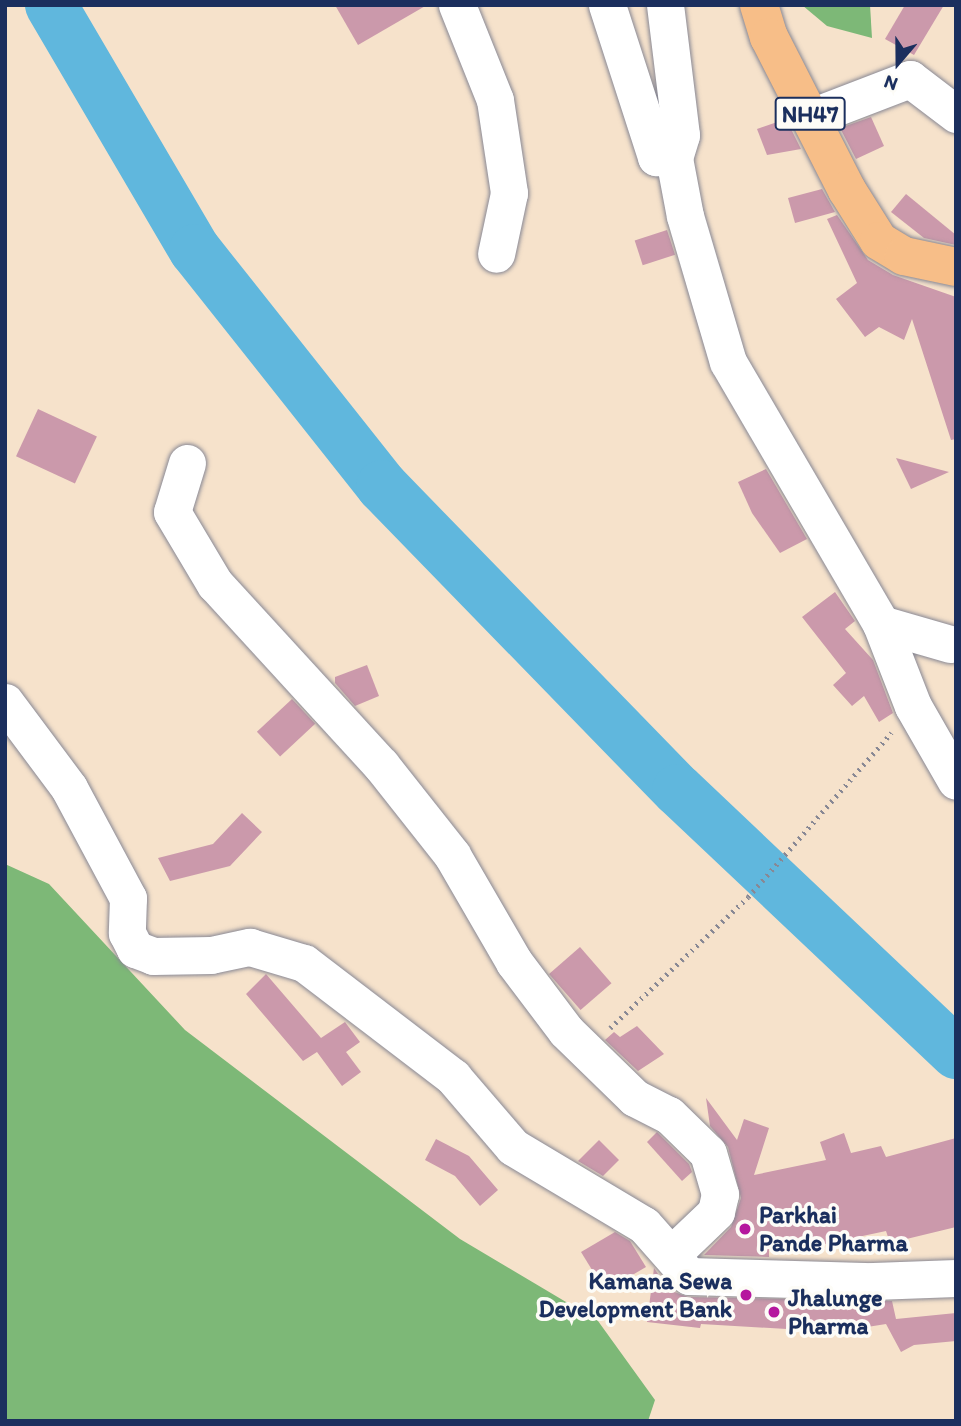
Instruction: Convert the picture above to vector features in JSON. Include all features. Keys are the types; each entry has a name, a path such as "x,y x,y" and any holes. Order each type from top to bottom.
{"highway":[{"name":"NH47","path":"759,5 769,37 847,190 879,241 904,256 956,267"}],"street":[{"path":"457,5 497,113 509,193 496,254"},
{"path":"607,5 656,157 674,158"},
{"path":"665,5 681,135 674,158 688,228 728,362 881,624 908,694 956,781"},
{"path":"811,117 910,79 956,114"},
{"path":"187,463 172,512 215,584 381,765 452,855 514,962 566,1031 635,1098 669,1115 708,1153 720,1194 716,1212 671,1255"},
{"path":"881,624 950,644"},
{"path":"5,702 20,717 69,788 128,898 127,933 135,949 153,956 211,955 250,947 304,963 453,1077 513,1147 541,1160 644,1225 689,1276 873,1281 956,1278"}],"path":[{"path":"606,1031 748,897 898,724"}],"green space":[{"path":"802,5 870,5 872,38 827,26"},
{"path":"5,864 49,884 185,1030 460,1239 598,1321 655,1400 648,1421 5,1421"}],"building":[{"path":"335,5 427,5 358,45"},
{"path":"905,5 944,5 914,55 885,39"},
{"path":"871,117 884,146 856,159 840,128"},
{"path":"786,119 801,149 767,155 757,129"},
{"path":"822,189 835,212 795,223 788,198"},
{"path":"906,194 956,235 956,245 924,238 891,212"},
{"path":"837,215 868,260 893,275 956,297 956,439 951,440 912,319 904,340 879,327 865,337 836,299 857,283 827,219"},
{"path":"667,230 675,255 643,265 635,241"},
{"path":"38,409 97,436 75,484 16,456"},
{"path":"896,458 949,472 911,489"},
{"path":"766,469 807,539 780,553 752,513 738,482"},
{"path":"835,592 855,621 845,629 873,660 893,713 879,722 864,696 852,706 833,685 846,673 802,617"},
{"path":"367,665 379,696 355,706 335,683 335,677"},
{"path":"292,699 315,724 280,757 257,732"},
{"path":"242,813 262,832 230,866 170,881 158,858 213,844"},
{"path":"580,947 611,983 581,1010 549,974"},
{"path":"266,974 321,1038 345,1022 360,1042 346,1052 361,1072 342,1086 317,1052 303,1061 246,994"},
{"path":"637,1026 664,1054 638,1071 605,1040 614,1032 620,1037"},
{"path":"706,1098 737,1140 744,1119 769,1128 754,1175 826,1160 820,1142 844,1133 851,1153 881,1146 886,1157 956,1138 956,1227 890,1243 886,1231 825,1244 769,1243 769,1257 704,1255 731,1227 741,1198 728,1147 710,1126"},
{"path":"657,1132 689,1164 692,1172 682,1181 647,1142"},
{"path":"436,1139 469,1156 498,1190 480,1206 455,1176 425,1160"},
{"path":"599,1140 619,1160 603,1176 578,1161"},
{"path":"615,1232 630,1241 646,1267 605,1291 581,1252"},
{"path":"654,1268 669,1290 688,1297 892,1301 896,1319 956,1313 956,1341 914,1345 901,1352 886,1324 836,1332 701,1324 700,1328 647,1322"}],"waterway":[{"path":"51,5 195,250 382,486 678,790 956,1053"}],"place":[{"name":"Parkhai Pande Pharma","path":"745,1229"},
{"name":"Kamana Sewa Development Bank","path":"746,1295"},
{"name":"Jhalunge Pharma","path":"774,1312"}]}
